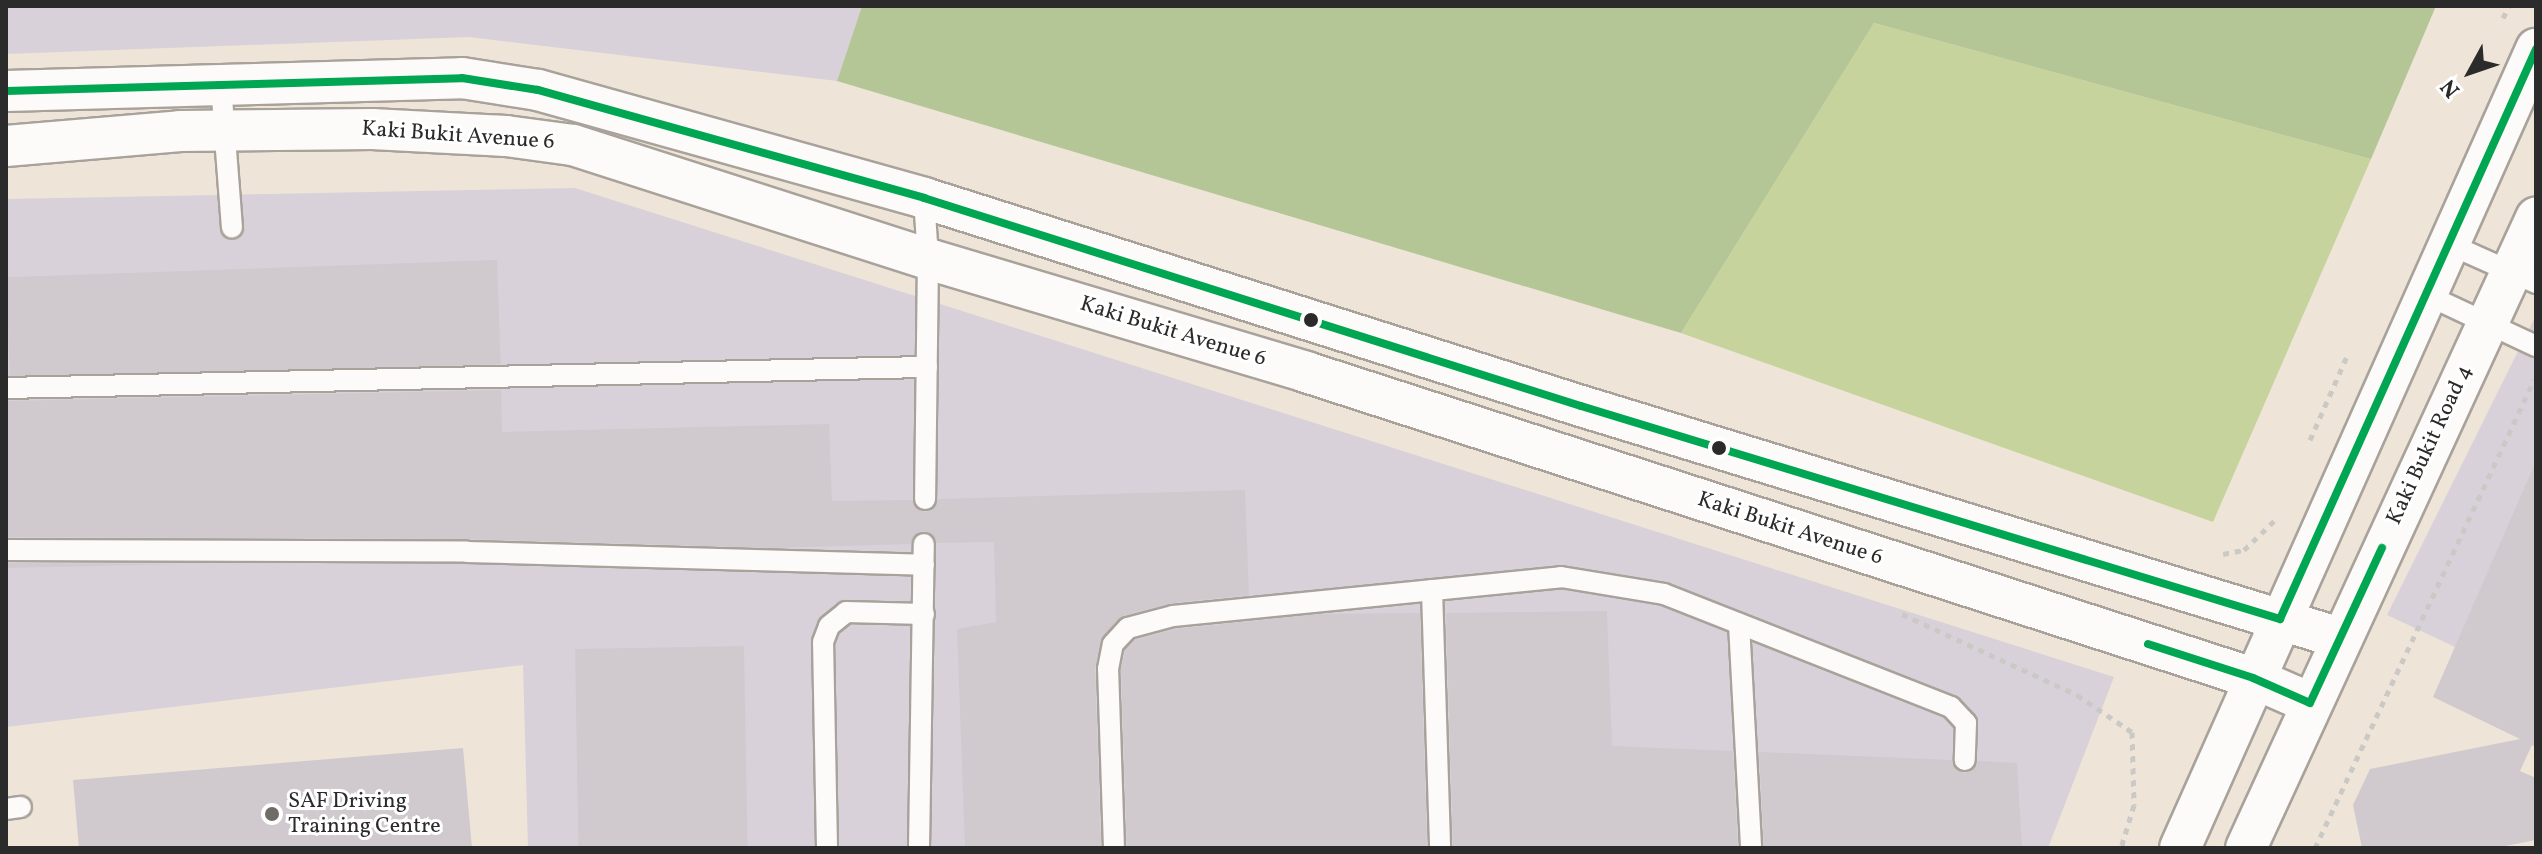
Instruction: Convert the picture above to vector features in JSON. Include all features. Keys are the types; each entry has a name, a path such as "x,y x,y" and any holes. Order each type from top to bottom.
{"street":[{"path":"2180,848 2253,678 2451,245 2536,49"},
{"path":"6,91 462,78 538,90 924,198 1566,401 2340,638"},
{"name":"Kaki Bukit Avenue 6","path":"6,146 225,129 372,129 506,136 573,145 928,259 1306,372 2253,678 2310,703"},
{"name":"Kaki Bukit Road 4","path":"2246,848 2487,322 2524,277 2536,218"}],"lane":[{"path":"221,85 232,228"},
{"path":"924,198 928,259 925,499"},
{"path":"2451,245 2524,277"},
{"path":"2427,295 2536,346"},
{"path":"6,388 927,367"},
{"path":"919,848 924,544"},
{"path":"6,550 467,552 924,565"},
{"path":"1114,848 1108,669 1113,644 1128,628 1173,616 1561,577 1664,594 1951,707 1966,723 1965,760"},
{"path":"1432,590 1440,848"},
{"path":"827,848 823,642 829,626 846,612 924,614"},
{"path":"1739,624 1751,848"}],"path":[{"path":"2502,20 2509,6"},
{"path":"2305,450 2348,353"},
{"path":"2315,848 2536,376"},
{"path":"2217,555 2244,550 2278,517"},
{"path":"2121,848 2134,805 2132,732"}],"shaded area":[{"path":"6,6 862,6 837,81 469,37 6,54"},
{"path":"575,188 2114,677 2048,848 528,848 523,665 6,727 6,199"},
{"path":"2536,315 2536,685 2387,615"}],"green space":[{"path":"862,6 2436,6 2371,159 1874,23 1681,333 837,81"},
{"path":"1874,23 2371,159 2213,522 1681,333"}],"building":[{"path":"497,260 501,364 10,381 6,277"},
{"path":"501,390 502,432 829,424 832,501 912,500 918,510 926,512 936,506 938,499 1245,490 1249,595 1172,603 1125,615 1103,636 1095,669 1101,848 965,848 957,629 996,622 994,542 937,543 931,533 923,531 913,537 911,544 775,548 467,539 6,537 6,401"},
{"path":"2536,461 2536,747 2532,745 2520,771 2536,778 2536,840 2495,848 2362,848 2353,805 2370,769 2520,739 2433,697"},
{"path":"6,563 179,564 6,568"},
{"path":"1607,611 1612,746 1733,751 1738,848 1453,848 1446,613"},
{"path":"1420,613 1427,848 1127,848 1121,670 1125,650 1135,640 1175,629 1319,614"},
{"path":"744,646 748,848 579,848 575,649"},
{"name":"SAF Driving Training Centre","path":"463,748 472,848 79,848 73,780"},
{"path":"1759,752 1952,760 1954,767 1964,773 1972,771 1978,761 2017,763 2022,848 1764,848"}],"transit line":[{"path":"6,91 462,78 538,90 924,198 1581,406 2280,619 2536,49"},
{"path":"2148,644 2253,678 2310,703 2382,548"}],"place":[{"name":"SAF Driving Training Centre","path":"272,814"}]}
